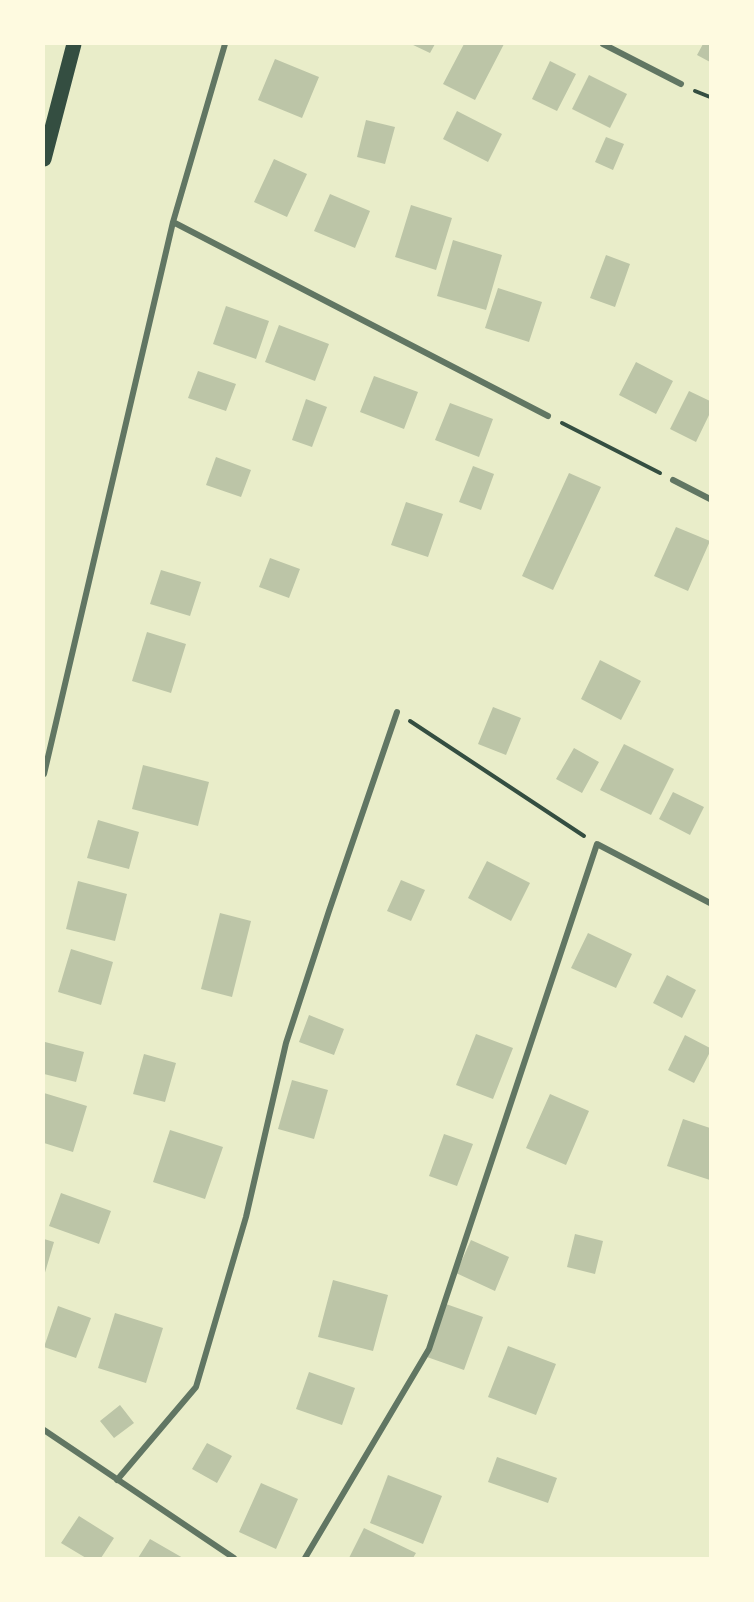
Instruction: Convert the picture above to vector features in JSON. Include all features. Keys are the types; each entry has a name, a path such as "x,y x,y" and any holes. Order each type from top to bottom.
{"main road":[{"path":"44,159 74,44"}],"street":[{"path":"44,774 173,222 225,44"},
{"path":"603,44 681,84"},
{"path":"173,222 548,416"},
{"path":"674,480 711,500"},
{"path":"117,1480 196,1387 246,1217 286,1043 397,712"},
{"path":"305,1558 429,1349 597,844 711,903"},
{"path":"44,1430 234,1558"}],"path":[{"path":"548,416 674,480"},
{"path":"397,712 597,844"}],"building":[{"path":"411,44 435,44 430,53"},
{"path":"464,44 504,44 475,100 443,84"},
{"path":"703,44 710,44 710,62 697,55"},
{"path":"275,59 319,77 302,118 258,100"},
{"path":"550,61 576,74 557,111 532,99"},
{"path":"589,75 627,94 610,128 572,109"},
{"path":"457,111 502,134 488,162 443,139"},
{"path":"366,120 395,127 385,164 357,157"},
{"path":"606,137 624,144 613,170 595,162"},
{"path":"274,159 307,174 287,217 254,202"},
{"path":"330,194 370,211 355,248 314,231"},
{"path":"411,205 452,218 436,270 395,257"},
{"path":"453,240 502,255 486,310 437,296"},
{"path":"606,255 630,264 615,307 590,298"},
{"path":"498,288 542,302 529,342 485,328"},
{"path":"226,306 269,321 256,359 213,344"},
{"path":"279,325 329,344 315,381 265,362"},
{"path":"636,362 673,381 656,414 619,395"},
{"path":"198,371 236,384 226,411 188,398"},
{"path":"374,376 418,392 404,429 360,412"},
{"path":"689,391 710,401 710,413 696,442 670,429"},
{"path":"306,399 327,407 312,447 292,440"},
{"path":"450,403 493,419 479,457 435,440"},
{"path":"216,457 251,470 241,497 206,485"},
{"path":"473,466 494,474 481,510 459,502"},
{"path":"569,473 601,487 553,590 522,576"},
{"path":"406,502 443,514 428,557 391,545"},
{"path":"676,527 710,541 688,591 654,576"},
{"path":"270,558 300,569 289,598 259,587"},
{"path":"161,570 201,582 190,616 150,604"},
{"path":"147,632 186,644 171,693 132,681"},
{"path":"600,660 641,681 621,720 581,699"},
{"path":"493,707 521,718 506,755 478,744"},
{"path":"624,744 674,769 651,815 600,790"},
{"path":"574,748 599,762 582,793 556,779"},
{"path":"143,765 209,782 198,826 132,809"},
{"path":"673,792 704,807 690,835 659,819"},
{"path":"98,820 139,832 129,869 87,858"},
{"path":"487,861 530,883 511,921 468,898"},
{"path":"401,880 425,890 411,921 387,911"},
{"path":"78,881 127,894 115,941 66,929"},
{"path":"220,913 251,921 232,997 201,989"},
{"path":"588,933 632,954 616,988 571,968"},
{"path":"71,949 113,962 101,1005 58,992"},
{"path":"667,975 696,990 682,1018 653,1003"},
{"path":"309,1015 344,1029 334,1055 299,1042"},
{"path":"476,1034 513,1048 493,1099 456,1085"},
{"path":"685,1035 710,1048 694,1083 668,1070"},
{"path":"45,1042 84,1052 76,1082 44,1074"},
{"path":"144,1054 176,1063 165,1102 133,1094"},
{"path":"292,1080 328,1090 314,1139 278,1129"},
{"path":"44,1093 87,1106 73,1152 44,1143"},
{"path":"550,1094 589,1111 566,1165 526,1148"},
{"path":"683,1119 710,1128 710,1180 667,1166"},
{"path":"170,1130 223,1147 205,1199 153,1182"},
{"path":"444,1134 473,1144 457,1186 429,1176"},
{"path":"61,1193 111,1211 99,1244 49,1226"},
{"path":"575,1234 603,1241 595,1274 567,1267"},
{"path":"44,1239 54,1242 44,1276"},
{"path":"471,1240 509,1257 495,1291 456,1273"},
{"path":"333,1280 388,1295 373,1351 318,1337"},
{"path":"446,1304 483,1317 464,1370 427,1357"},
{"path":"58,1306 91,1318 76,1358 44,1347"},
{"path":"115,1313 163,1328 146,1383 98,1368"},
{"path":"508,1346 556,1364 536,1415 488,1397"},
{"path":"309,1372 355,1388 342,1425 296,1409"},
{"path":"120,1405 134,1423 114,1438 100,1421"},
{"path":"207,1443 232,1456 217,1483 192,1469"},
{"path":"497,1457 557,1478 548,1503 488,1482"},
{"path":"388,1475 442,1496 423,1544 370,1523"},
{"path":"261,1483 298,1499 276,1549 239,1532"},
{"path":"79,1516 114,1538 101,1558 86,1558 61,1543"},
{"path":"364,1528 416,1553 413,1558 349,1558"},
{"path":"150,1539 183,1558 138,1558"}]}
